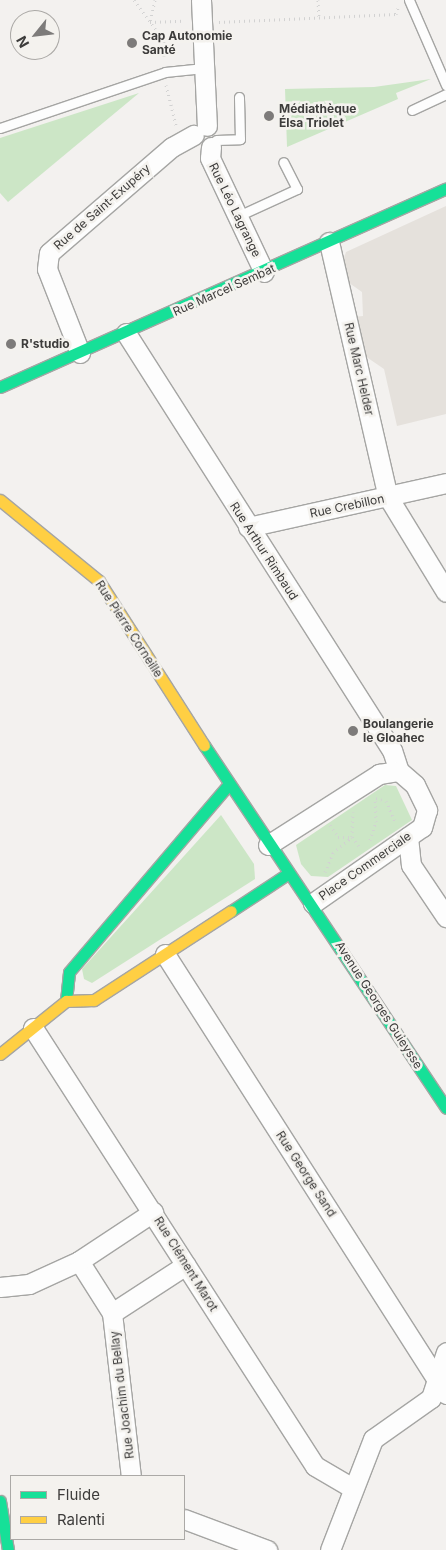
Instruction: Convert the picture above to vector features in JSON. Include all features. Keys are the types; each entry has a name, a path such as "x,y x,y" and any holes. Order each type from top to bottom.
{"street":[{"name":"Rue Léo Lagrange","path":"201,0 207,137 210,158 264,272"},
{"name":"Rue de Saint-Exupéry","path":"80,353 47,269 49,253 172,147 207,137"},
{"name":"Rue Marcel Sembat","path":"0,387 264,272 446,188"},
{"name":"Rue Marc Helder","path":"329,242 388,497 446,592"},
{"name":"Rue Arthur Rimbaud","path":"126,333 392,750 398,771"},
{"name":"Rue Crebillon","path":"248,527 446,483"},
{"name":"Rue Pierre Corneille","path":"0,500 99,581 268,844"},
{"path":"268,844 379,774 398,771"},
{"name":"Place Commerciale","path":"268,844 313,902 422,827 427,810 415,785 398,771"},
{"path":"66,1002 69,972 229,784"},
{"path":"408,837 411,865 446,917"},
{"path":"0,1054 66,1002 94,1000 289,873"},
{"name":"Avenue Georges Guieysse","path":"313,902 446,1108"},
{"name":"Rue George Sand","path":"165,954 441,1386"},
{"name":"Rue Clément Marot","path":"33,1028 315,1466 351,1487"},
{"path":"0,1287 29,1284 79,1261 153,1212"},
{"name":"Rue Joachim du Bellay","path":"79,1261 112,1313 131,1475"},
{"name":"Rue Joachim du Bellay","path":"112,1313 186,1265"},
{"path":"330,1550 351,1487 373,1439 431,1398 441,1386 446,1352"},
{"path":"0,1501 6,1548"},
{"path":"185,1519 267,1550"}],"lane":[{"path":"409,0 446,84"},
{"path":"0,128 165,72 204,68"},
{"path":"412,110 446,94"},
{"path":"207,137 240,139 239,98"},
{"path":"238,216 297,188 283,162"}],"path":[{"path":"155,0 150,22 319,19 396,14 400,0"},
{"path":"318,0 319,19"},
{"path":"369,795 386,801 385,806 408,837"},
{"path":"352,837 362,851 369,845 376,822 375,797"},
{"path":"317,872 323,878 332,853 352,837 355,817 351,810 357,805"},
{"path":"320,811 338,837 352,837"}],"shaded area":[{"path":"446,206 446,414 397,426 384,369 365,356 354,317 363,316 362,292 345,280 343,261 346,252"}],"green space":[{"path":"431,79 396,93 398,99 287,147 285,89 374,87"},
{"path":"139,93 8,202 0,193 0,138"},
{"path":"385,785 396,786 412,820 328,877 311,876 301,864 296,845"},
{"path":"221,815 254,864 255,879 92,983 84,979 82,969"}],"traffic: fast":[{"path":"0,387 446,188"},
{"path":"204,745 446,1108"},
{"path":"66,1001 69,972 229,784"},
{"path":"231,911 289,873"},
{"path":"0,1501 8,1550"}],"traffic: slow":[{"path":"0,500 99,581 204,745"},
{"path":"0,1054 66,1001 94,1000 231,911"}],"place":[{"name":"Cap Autonomie Santé","path":"132,43"},
{"name":"Médiathèque Élsa Triolet","path":"269,116"},
{"name":"R'studio","path":"11,344"},
{"name":"Boulangerie le Gloahec","path":"353,731"}]}
